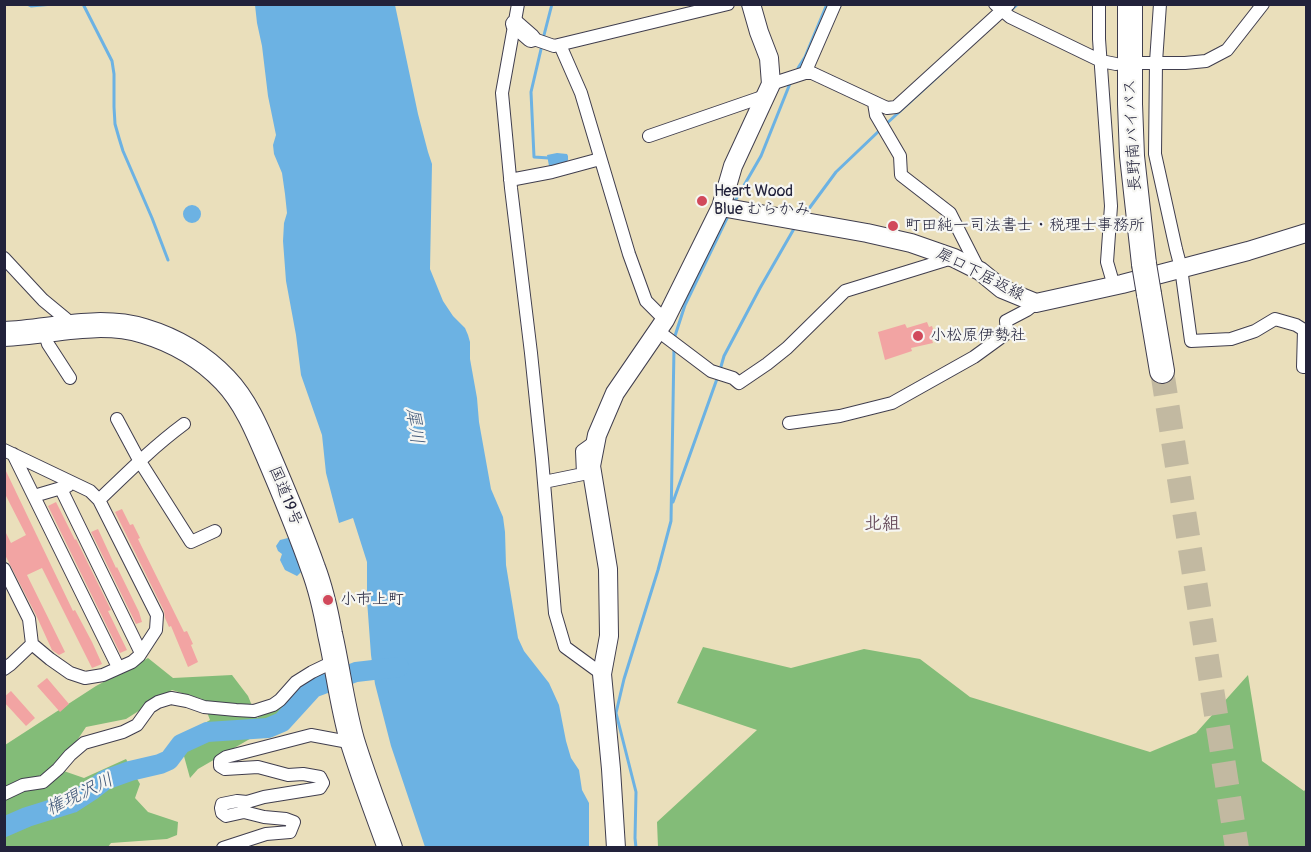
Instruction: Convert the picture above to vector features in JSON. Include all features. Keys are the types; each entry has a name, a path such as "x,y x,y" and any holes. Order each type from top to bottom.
{"highway":[{"name":"長野南バイパス","path":"1130,4 1132,156 1144,264 1162,371"},
{"name":"国道19号","path":"4,334 110,324 123,326 167,340 197,356 226,381 254,424 314,569 331,634 352,740 390,848"}],"main road":[{"path":"616,848 602,674 609,636 608,569 591,466 597,435 615,393 662,326 721,207 734,166 768,90 769,58 751,4"},
{"path":"515,24 531,38"},
{"name":"犀口下居返線","path":"721,207 911,243 954,258 980,271 1002,289 1036,303 1114,286 1248,251 1306,233"}],"street":[{"path":"518,4 502,93 531,353 555,612 565,647 602,674"},
{"path":"531,38 557,45 728,4"},
{"path":"805,73 835,4"},
{"path":"1099,4 1099,39 1111,206 1107,262 1114,286"},
{"path":"1160,4 1156,63 1155,154 1181,268 1191,341 1231,339 1255,331 1275,319 1304,330 1303,367 1306,367"},
{"path":"1140,63 1206,61 1227,50 1263,4"},
{"path":"649,136 768,90 805,73 812,73 887,108 896,107 1004,9 1101,61 1116,64"},
{"path":"557,45 581,93 629,254 646,302 662,326 711,371 733,378 740,383 787,348 845,291 954,258"},
{"path":"874,103 876,115 900,156 901,175 950,213 980,271"},
{"path":"510,180 600,159"},
{"path":"4,258 36,293 66,319 70,327"},
{"path":"789,423 840,416 892,403 974,357 1007,333 1006,321 1036,303"},
{"path":"44,331 48,344 70,378"},
{"path":"117,419 139,460 191,542 215,531"},
{"path":"99,500 139,460 184,424"},
{"path":"544,482 583,474 582,450 596,441"},
{"path":"4,569 29,619 32,644 70,674 85,678 103,675 132,662 156,630 156,615 99,500 90,491 9,452"},
{"path":"9,452 34,496 118,667"},
{"path":"34,496 74,483"},
{"path":"61,489 141,653"},
{"path":"4,669 32,644"},
{"path":"4,794 23,785 43,782 84,743 123,732 137,725 150,706 158,702 171,698 204,707 254,711 273,705 296,682 312,672 337,672"},
{"path":"223,848 266,834 290,832 294,822 244,812 226,816 220,808 222,804 247,802 320,788 323,783 320,777 303,774 288,775 258,767 225,769 220,766 220,761 226,757 311,735 343,741 352,740"}],"green space":[{"path":"703,647 791,668 864,649 920,659 970,697 1150,752 1196,733 1248,675 1262,761 1304,791 1306,789 1306,847 658,847 657,822 757,730 677,703"},
{"path":"148,658 173,678 232,675 248,696 257,718 302,691 310,704 198,769 190,778 179,738 210,720 202,699 172,690 126,719 86,727 58,769 84,778 126,759 140,784 135,798 148,812 178,822 177,835 167,839 111,843 108,847 5,848 5,745 96,686"}],"water":[{"name":"犀川","path":"255,5 395,5 418,114 432,164 430,269 443,301 465,328 470,342 470,359 479,422 491,489 503,517 506,565 518,638 524,651 549,683 559,705 571,758 579,770 582,790 589,803 589,847 425,847 391,746 375,684 367,600 367,562 353,518 339,523 326,473 322,435 301,375 286,281 283,241 287,213 285,194 282,173 274,154 273,145 276,135"},
{"path":"567,154 568,160 565,164 549,166 547,155"},
{"path":"188,205 196,205 201,210 199,221 188,223 183,218 183,210"},
{"path":"293,539 304,569 297,576 285,570 280,560 282,554 276,546 280,540"}],"building":[{"path":"927,322 929,327 932,326 936,339 932,340 933,343 911,348 912,351 885,360 878,332 905,324 907,328"},
{"path":"4,467 73,611 75,610 102,664 92,668 42,568 27,575 65,652 59,655 52,650 4,553 4,529 11,543 26,535 4,492"},
{"path":"56,502 111,610 108,611 127,650 120,653 48,506"},
{"path":"122,509 130,525 133,524 140,538 138,539 184,632 187,631 193,644 191,645 198,662 188,667 171,626 169,627 165,618 164,611 115,512"},
{"path":"98,529 142,622 136,624 91,532"},
{"path":"47,678 69,704 60,712 37,686"},
{"path":"11,691 35,718 26,726 4,702 4,697"}],"waterway":[{"path":"27,4 31,6 53,4"},
{"path":"83,4 112,61 115,124 123,151 168,260"},
{"path":"543,39 552,4"},
{"path":"798,68 805,57 827,4"},
{"path":"1009,12 1018,4"},
{"path":"542,45 531,92 534,157 549,158"},
{"path":"885,125 946,69"},
{"path":"735,201 761,156 791,81"},
{"path":"805,214 836,172 880,130"},
{"path":"674,339 685,305 728,216"},
{"path":"720,370 724,356 795,227"},
{"path":"636,848 636,792 616,713 671,521 674,348"},
{"path":"673,502 718,376"},
{"name":"権現沢川","path":"4,827 72,803 105,780 169,760 181,744 207,732 268,728 282,722 313,688 356,672 399,667"}],"tunnel":[{"path":"1162,371 1237,848"}],"place":[{"name":"Heart Wood Blue むらかみ","path":"702,201"},
{"name":"町田純一司法書士・税理士事務所","path":"893,226"},
{"name":"小松原伊勢社","path":"918,336"},
{"name":"小市上町","path":"328,600"}],"district":[{"name":"北組","path":"882,524"}]}
